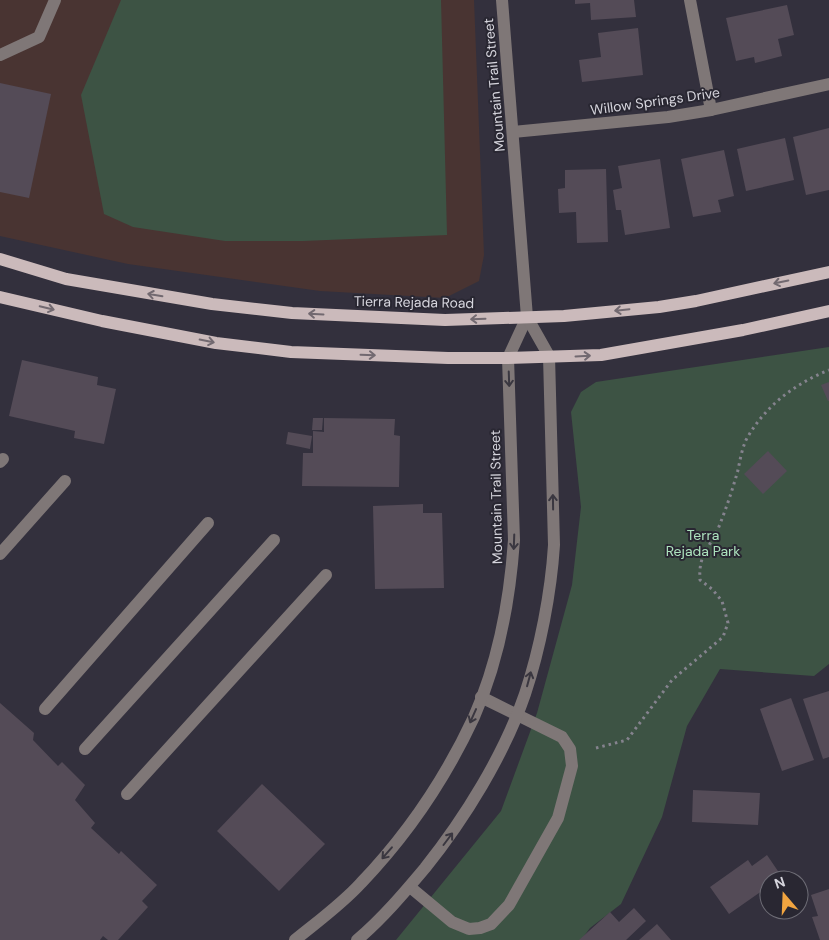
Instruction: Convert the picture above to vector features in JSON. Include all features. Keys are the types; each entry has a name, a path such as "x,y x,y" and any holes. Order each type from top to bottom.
{"main road":[{"name":"Tierra Rejada Road","path":"0,259 66,279 212,304 292,313 446,320 564,316 659,307 696,301 829,272"},
{"path":"0,297 102,321 216,343 290,352 448,358 508,358 601,354 743,330 829,311"}],"street":[{"path":"0,55 38,37 55,0"},
{"name":"Mountain Trail Street","path":"357,940 410,886 448,838 467,811 510,732 525,694 538,646 552,575 554,545 550,356 527,317 502,0"},
{"path":"690,0 711,110"},
{"name":"Willow Springs Drive","path":"513,132 668,117 711,110 829,84"},
{"name":"Mountain Trail Street","path":"295,940 360,884 414,818 447,767 474,716 492,667 507,602 513,564 514,540 508,358 527,317"},
{"path":"0,554 65,481"},
{"path":"45,709 208,523"},
{"path":"85,750 274,540"},
{"path":"127,794 326,575"},
{"path":"410,886 452,922 469,929 491,924 509,905 558,818 572,766 570,749 562,737 481,697"}],"path":[{"path":"596,748 627,740 672,680 723,637 728,623 722,601 712,589 700,580 699,568 703,553 715,538 730,498 745,442 772,405 793,388 829,370"}],"shaded area":[{"path":"0,0 474,0 484,255 479,281 445,298 320,291 128,264 0,236"}],"green space":[{"path":"121,0 441,0 447,235 303,241 225,241 133,227 104,214 81,95"},
{"name":"Terra Rejada Park","path":"829,347 829,664 814,676 720,669 687,726 662,817 621,904 590,928 581,940 396,940 501,811 537,713 572,585 581,507 571,412 581,392 596,382"}],"building":[{"path":"575,0 634,0 636,17 591,20 590,3 575,4"},
{"path":"787,5 794,35 778,39 782,56 755,63 754,57 736,61 726,18"},
{"path":"638,28 643,75 582,82 579,60 601,57 598,33"},
{"path":"0,83 51,94 29,198 0,192"},
{"path":"829,128 829,190 806,195 793,137"},
{"path":"785,138 794,180 746,191 737,149"},
{"path":"724,150 734,196 718,200 721,212 693,217 681,159"},
{"path":"660,159 670,228 625,235 621,210 616,210 613,190 622,188 618,166"},
{"path":"606,169 608,242 577,243 576,212 559,213 558,189 565,188 565,170"},
{"path":"22,360 98,377 97,385 116,389 104,444 74,438 75,431 9,416"},
{"path":"829,382 829,401 828,401 821,385"},
{"path":"313,418 323,418 322,430 312,430"},
{"path":"324,418 395,419 394,435 400,436 399,487 302,486 303,453 313,453 313,431 324,432"},
{"path":"288,432 312,436 310,449 286,444"},
{"path":"768,451 787,471 763,494 744,474"},
{"path":"423,504 423,513 442,513 444,588 375,589 373,506"},
{"path":"829,691 829,757 823,759 803,699"},
{"path":"791,698 814,760 782,771 760,709"},
{"path":"0,703 34,733 33,740 58,766 62,762 85,785 75,800 95,823 91,828 119,854 121,851 157,885 142,901 148,907 118,940 108,940 103,936 100,940 0,940"},
{"path":"262,784 325,844 279,891 217,831"},
{"path":"693,790 760,793 758,825 692,822"},
{"path":"767,855 777,870 759,870 759,893 729,914 710,887 748,860 752,866"},
{"path":"829,889 829,940 820,940 812,917 818,916 811,895"},
{"path":"634,908 646,921 626,940 579,940 610,912 619,922"},
{"path":"657,924 671,940 639,940"}]}
